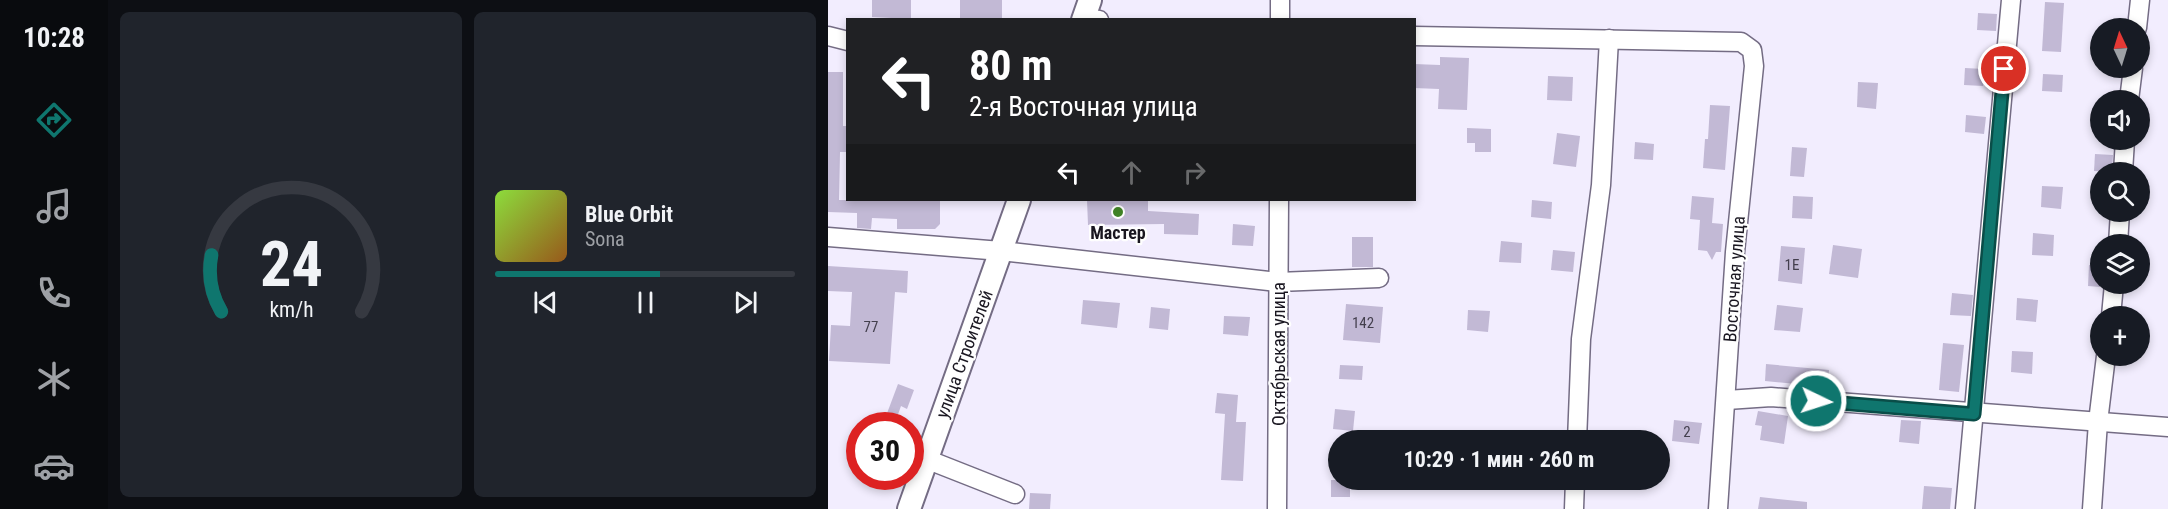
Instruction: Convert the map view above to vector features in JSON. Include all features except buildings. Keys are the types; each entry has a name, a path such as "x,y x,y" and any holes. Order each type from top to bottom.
{"main road":[{"name":"улица Строителей","path":"909,509 1019,201"}],"street":[{"path":"1280,0 1280,18"},
{"path":"1965,509 2010,0"},
{"path":"2138,18 2140,0"},
{"path":"828,36 846,40"},
{"path":"1416,36 1609,39 1601,185 1581,339 1577,430"},
{"name":"Восточная улица","path":"1609,39 1741,42 1752,50 1754,66 1735,252 1718,509"},
{"name":"Октябрьская улица","path":"1277,509 1279,201"},
{"path":"828,237 1001,250 1278,282 1379,278"},
{"path":"2092,509 2105,366"},
{"path":"1727,399 1771,398 2168,427"},
{"path":"926,459 1015,494"},
{"path":"1574,509 1575,490"}],"place":[{"name":"Мастер","path":"1118,212"}],"route":[{"path":"1816,401 1974,414 2004,69"}]}
